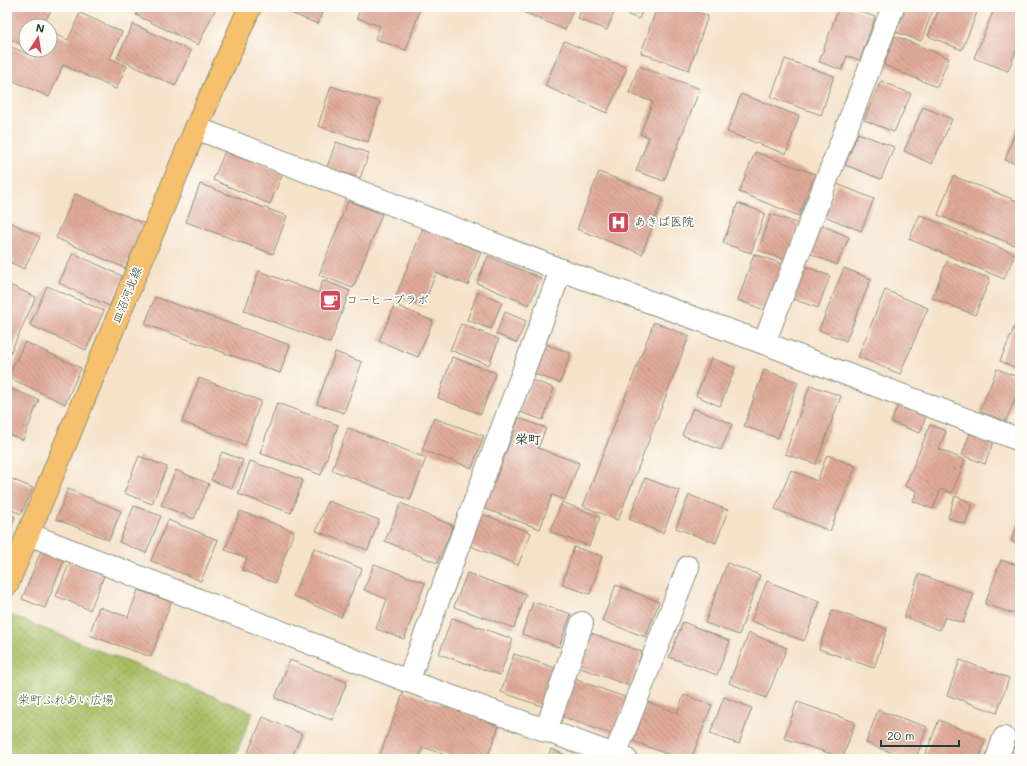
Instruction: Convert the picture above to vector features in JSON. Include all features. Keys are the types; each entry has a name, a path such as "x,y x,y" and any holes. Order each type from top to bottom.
{"main road":[{"name":"皿沼河北線","path":"7,585 196,128 250,7"}],"lane":[{"path":"764,343 893,7"},
{"path":"196,128 561,270 764,343 1020,440"},
{"path":"408,681 561,270"},
{"path":"28,534 408,681 621,757 688,567"},
{"path":"546,731 582,623"},
{"path":"996,759 1004,738"}],"green space":[{"name":"栄町ふれあい広場","path":"10,615 253,712 234,759 7,759 7,622"}],"building":[{"path":"12,7 44,7 51,10 47,18 18,18 18,43 7,38 7,18"},
{"path":"140,7 209,7 215,10 198,45 136,15"},
{"path":"281,7 324,7 318,24 281,9"},
{"path":"361,7 421,7 406,50 375,39 380,26 357,18"},
{"path":"518,7 574,7 565,30 517,9"},
{"path":"582,7 644,7 639,19 615,10 607,30 578,19"},
{"path":"657,7 682,7 708,16 689,70 641,53"},
{"path":"839,7 848,7 875,17 860,60 847,56 842,70 819,62"},
{"path":"906,7 934,7 921,41 896,32"},
{"path":"940,7 979,7 962,50 928,36"},
{"path":"995,7 1020,7 1020,41 1008,71 974,58"},
{"path":"80,13 122,32 110,58 127,66 116,89 63,65 49,97 7,78 7,45 18,50 18,58 58,58 58,36 68,40"},
{"path":"133,24 191,51 175,86 117,58"},
{"path":"895,36 949,58 937,87 884,65"},
{"path":"564,41 627,68 607,113 545,86"},
{"path":"785,59 834,76 821,115 771,97"},
{"path":"639,66 700,89 664,181 636,171 649,137 640,134 653,102 629,93"},
{"path":"881,81 911,94 894,132 864,120"},
{"path":"331,86 380,102 368,142 318,126"},
{"path":"741,94 799,116 786,154 727,132"},
{"path":"923,107 952,119 932,164 904,151"},
{"path":"1020,119 1020,165 1005,160"},
{"path":"858,133 894,147 881,179 845,165"},
{"path":"336,142 369,153 360,178 327,167"},
{"path":"226,149 283,173 270,204 213,180"},
{"path":"755,152 815,174 799,216 739,192"},
{"path":"599,172 663,197 642,254 577,229"},
{"path":"953,176 1020,202 1020,229 1014,245 938,215"},
{"path":"200,184 287,216 273,254 186,222"},
{"path":"837,184 874,199 861,231 824,216"},
{"path":"75,194 145,224 125,268 56,238"},
{"path":"348,201 382,214 353,288 319,275"},
{"path":"738,203 765,213 751,253 723,243"},
{"path":"771,214 799,224 786,260 758,250"},
{"path":"920,215 1015,254 1004,279 909,239"},
{"path":"7,221 40,237 24,269 7,261"},
{"path":"819,224 849,237 837,265 807,252"},
{"path":"423,228 481,252 468,285 436,273 423,307 396,296"},
{"path":"73,253 124,277 109,306 59,283"},
{"path":"754,254 783,264 767,311 738,300"},
{"path":"488,256 541,278 529,305 477,283"},
{"path":"947,261 990,279 975,315 932,298"},
{"path":"802,265 830,276 818,308 790,298"},
{"path":"844,268 871,279 846,341 819,330"},
{"path":"259,271 318,293 323,280 350,291 330,343 244,311"},
{"path":"7,284 36,297 7,360"},
{"path":"47,286 104,311 86,350 30,325"},
{"path":"885,290 928,308 900,374 858,357"},
{"path":"478,292 502,302 491,329 467,320"},
{"path":"155,297 290,345 280,373 145,324"},
{"path":"395,305 433,321 418,357 379,341"},
{"path":"505,312 526,321 517,343 496,334"},
{"path":"1020,314 1020,370 1000,361"},
{"path":"654,322 689,336 618,520 583,506"},
{"path":"461,324 499,339 489,365 450,350"},
{"path":"25,342 81,368 65,404 8,377"},
{"path":"545,344 571,353 560,383 534,374"},
{"path":"335,352 362,362 344,413 317,404"},
{"path":"452,357 496,373 481,414 438,398"},
{"path":"711,358 735,368 720,406 696,396"},
{"path":"997,369 1020,378 1020,386 1006,421 980,411"},
{"path":"764,370 798,382 778,438 744,426"},
{"path":"199,378 261,401 245,445 182,422"},
{"path":"532,380 554,388 543,420 520,412"},
{"path":"810,385 841,396 816,464 785,454"},
{"path":"7,387 39,400 23,440 7,434"},
{"path":"899,402 927,413 920,433 891,422"},
{"path":"277,403 338,425 321,475 260,453"},
{"path":"693,408 732,424 721,450 682,435"},
{"path":"434,418 484,436 472,468 422,450"},
{"path":"519,418 546,428 538,448 579,463 565,500 552,495 540,529 480,507 492,475 496,478"},
{"path":"930,425 946,431 939,449 965,460 952,493 941,489 933,509 913,501 917,491 905,486"},
{"path":"348,428 426,458 410,500 332,470"},
{"path":"972,428 995,437 985,464 962,455"},
{"path":"222,452 243,460 232,488 211,480"},
{"path":"827,455 856,466 830,531 775,509 791,470 817,481"},
{"path":"139,456 167,467 152,504 124,493"},
{"path":"250,461 303,480 291,513 238,494"},
{"path":"176,470 209,484 194,519 161,505"},
{"path":"7,477 33,488 21,514 7,508"},
{"path":"645,478 680,491 663,533 629,519"},
{"path":"68,489 121,511 109,540 56,519"},
{"path":"689,495 728,510 716,543 676,528"},
{"path":"955,496 973,503 965,524 948,518"},
{"path":"328,501 379,520 368,550 316,531"},
{"path":"562,502 600,517 589,546 550,532"},
{"path":"401,503 453,526 437,563 385,541"},
{"path":"134,506 161,516 146,553 119,542"},
{"path":"240,511 294,531 275,583 242,570 247,558 225,550"},
{"path":"480,513 531,533 518,565 468,545"},
{"path":"7,514 15,517 7,535"},
{"path":"1020,518 1020,545 1011,541"},
{"path":"168,520 218,540 201,581 151,561"},
{"path":"43,546 66,555 45,608 22,599"},
{"path":"574,547 602,556 590,594 562,585"},
{"path":"314,548 362,569 341,617 293,596"},
{"path":"1001,560 1020,566 1020,616 985,604"},
{"path":"70,562 104,576 90,610 56,596"},
{"path":"727,563 760,575 739,635 705,623"},
{"path":"374,564 425,583 404,639 376,629 387,599 364,590"},
{"path":"467,573 526,594 514,628 454,607"},
{"path":"919,574 974,594 963,623 945,617 940,630 904,617"},
{"path":"767,581 820,602 804,641 751,621"},
{"path":"616,585 659,602 646,637 602,621"},
{"path":"138,590 171,602 151,657 89,635 99,607 128,617"},
{"path":"533,602 571,614 559,647 522,634"},
{"path":"832,610 887,629 874,668 819,649"},
{"path":"452,618 513,639 500,675 439,654"},
{"path":"683,622 730,641 717,675 669,657"},
{"path":"591,633 642,652 630,686 578,667"},
{"path":"749,633 787,648 766,698 729,683"},
{"path":"514,654 561,670 547,708 501,692"},
{"path":"290,660 347,682 332,720 275,698"},
{"path":"960,660 1009,678 997,713 947,695"},
{"path":"572,678 627,698 613,735 558,715"},
{"path":"404,691 499,726 487,759 456,759 423,747 418,759 384,759 379,757"},
{"path":"684,695 712,705 691,759 680,759 633,741 647,702 677,713"},
{"path":"724,697 752,708 739,744 710,734"},
{"path":"797,702 855,722 843,758 784,738"},
{"path":"878,710 927,727 916,759 910,759 866,743"},
{"path":"263,717 302,734 291,759 245,759"},
{"path":"939,720 986,740 978,759 934,759 925,755"},
{"path":"1013,747 1020,750 1020,759 1009,759"},
{"path":"551,749 575,759 547,759"}],"place":[{"name":"あきば医院","path":"619,222"},
{"name":"コーヒーブラボ","path":"331,300"}],"district":[{"name":"栄町","path":"528,439"}]}
